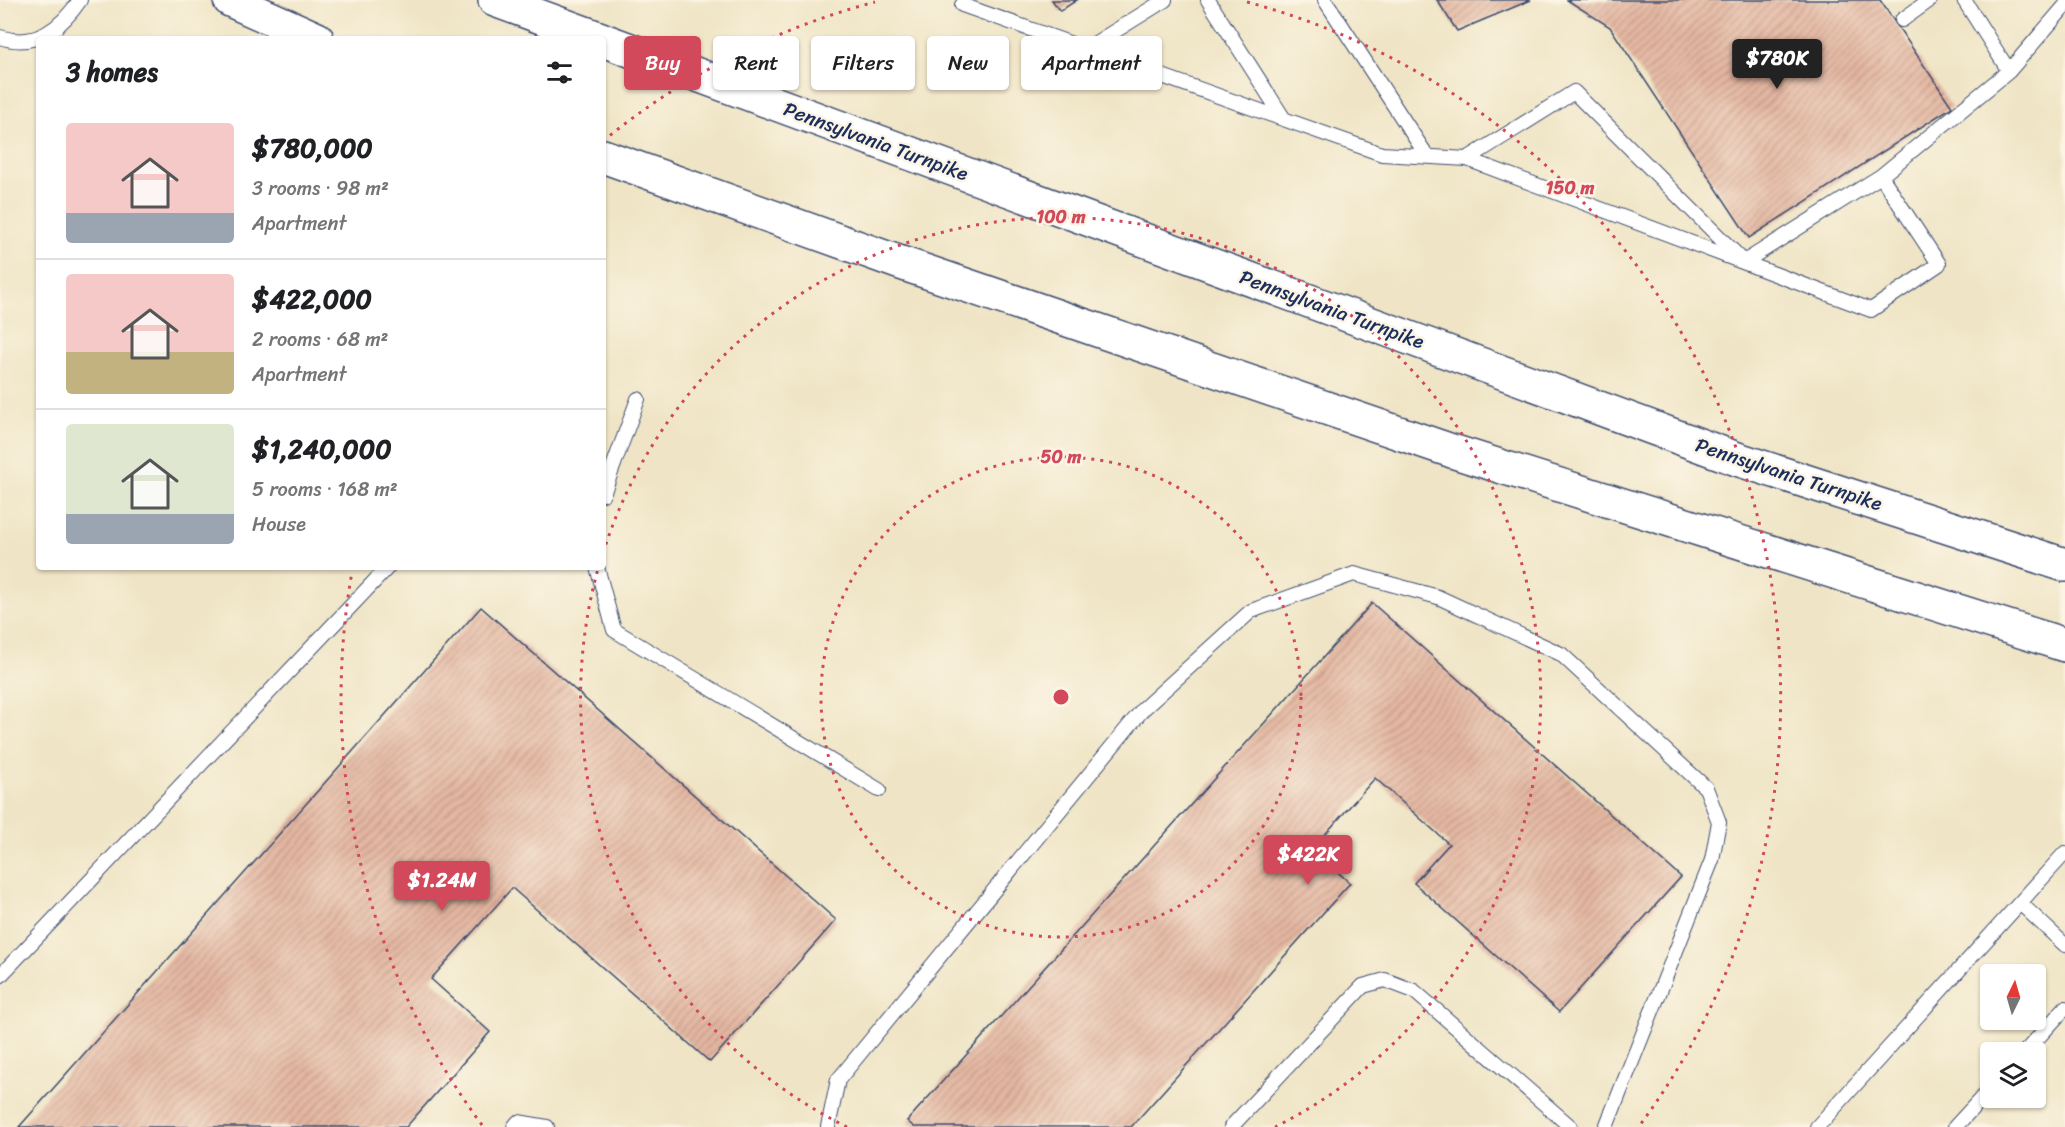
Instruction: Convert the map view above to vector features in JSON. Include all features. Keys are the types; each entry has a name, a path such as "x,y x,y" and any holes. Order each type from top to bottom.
{"highway":[{"path":"230,0 310,36"},
{"name":"Pennsylvania Turnpike","path":"495,0 594,36"},
{"name":"Pennsylvania Turnpike","path":"606,40 1737,459 2065,565"},
{"path":"606,157 898,262 1452,451 2065,645"}],"lane":[{"path":"44,36 58,27 80,0"},
{"path":"949,0 967,2 1053,36"},
{"path":"1107,36 1165,0"},
{"path":"1208,0 1284,119"},
{"path":"1325,0 1427,156"},
{"path":"1902,20 1930,0"},
{"path":"1964,0 2009,71"},
{"path":"1744,262 1881,176 2009,71 2065,6"},
{"path":"0,37 25,41 36,38"},
{"path":"1162,76 1382,154 1467,159 1871,310 1939,264 1881,176"},
{"path":"1467,159 1574,92 1744,262"},
{"path":"606,486 638,399"},
{"path":"0,976 385,570"},
{"path":"598,570 614,630 879,790"},
{"path":"828,1127 838,1080 1143,709 1251,611 1354,574 1438,597 1561,654 1706,788 1719,822 1712,860 1606,1127"},
{"path":"1817,1127 2065,853"},
{"path":"2020,903 2065,945"},
{"path":"1231,1127 1363,986 1385,980 1414,990 1571,1127"},
{"path":"2034,1042 2065,1008"},
{"path":"1955,1127 1980,1100"},
{"path":"514,1127 518,1122 547,1127"}],"building":[{"path":"1052,0 1077,0 1060,11"},
{"path":"1437,0 1531,0 1457,31"},
{"path":"1567,0 1880,0 1952,107 1749,238 1610,27"},
{"path":"1372,603 1681,877 1559,1012 1414,883 1449,844 1375,778 1312,849 1350,883 1131,1127 914,1127 907,1121"},
{"path":"481,607 836,920 710,1062 512,888 431,979 490,1032 406,1127 19,1127"}]}
